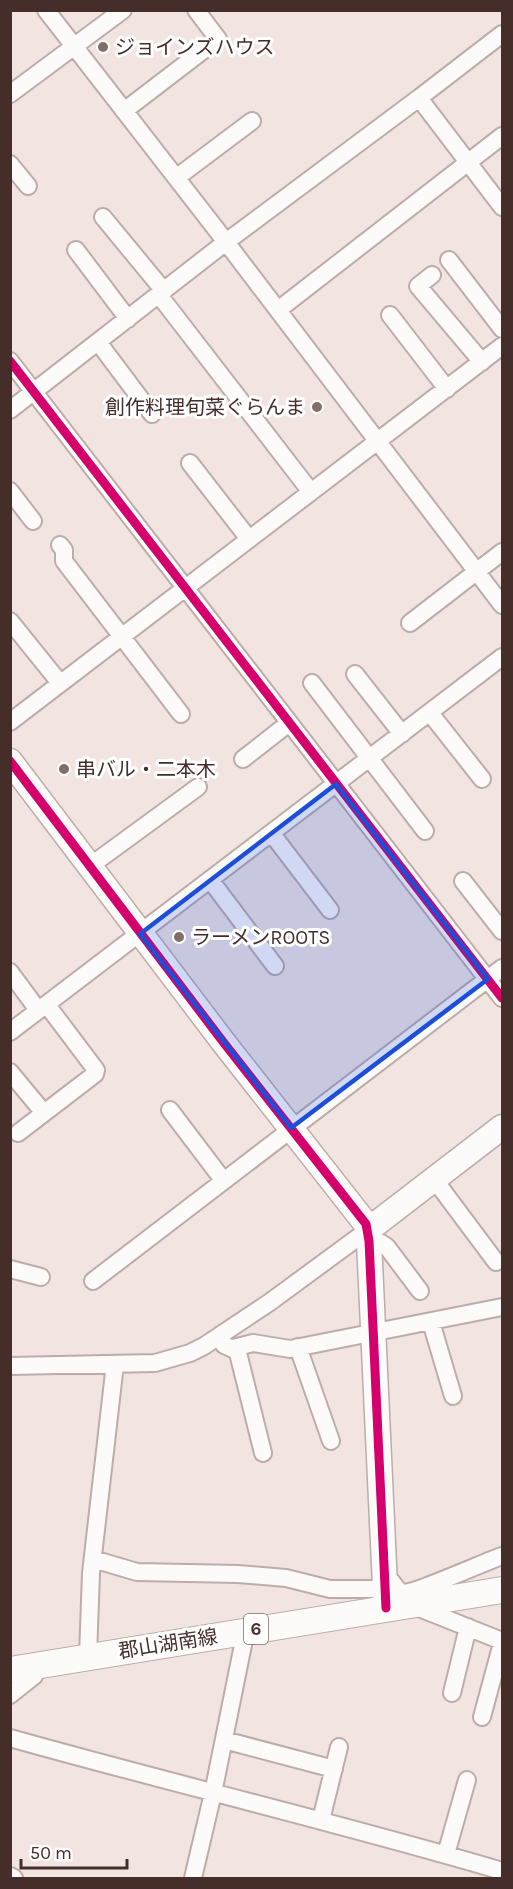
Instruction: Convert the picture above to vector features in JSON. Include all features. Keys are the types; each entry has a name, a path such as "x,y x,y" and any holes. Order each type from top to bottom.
{"main road":[{"name":"郡山湖南線","path":"10,1670 244,1631 391,1596 502,1590"}],"street":[{"path":"46,10 502,605"},
{"path":"10,94 123,10"},
{"path":"124,111 218,39 196,10"},
{"path":"10,410 226,242 502,34"},
{"path":"419,98 502,207"},
{"path":"176,178 252,121"},
{"path":"278,310 502,136"},
{"path":"10,164 28,186"},
{"path":"103,217 311,492"},
{"path":"76,250 128,319"},
{"path":"449,260 502,329"},
{"path":"432,275 418,286 482,363"},
{"path":"390,315 447,389"},
{"path":"98,342 152,414"},
{"path":"10,722 502,346"},
{"path":"10,361 502,998"},
{"path":"190,463 249,539"},
{"path":"10,491 33,521"},
{"path":"60,545 64,550 64,561 181,714"},
{"path":"410,623 502,552"},
{"path":"10,621 60,683"},
{"path":"10,1032 502,657"},
{"path":"355,674 402,734"},
{"path":"312,683 425,831"},
{"path":"430,712 482,779"},
{"path":"243,759 289,723"},
{"path":"10,761 140,934 364,1219 369,1234 373,1333 391,1596"},
{"path":"90,866 198,787"},
{"path":"272,834 330,910"},
{"path":"211,881 275,966"},
{"path":"463,881 502,931"},
{"path":"93,1281 502,968"},
{"path":"10,972 96,1070 95,1074 18,1133"},
{"path":"10,1072 44,1113"},
{"path":"170,1110 223,1180"},
{"path":"10,1366 155,1363 190,1353 270,1302 369,1234 434,1179 501,1131"},
{"path":"434,1179 496,1262"},
{"path":"369,1234 387,1247 420,1291"},
{"path":"10,1269 41,1277"},
{"path":"233,1348 253,1342 280,1348 298,1347 502,1307"},
{"path":"430,1322 453,1396"},
{"path":"215,1338 238,1353 263,1453"},
{"path":"298,1347 331,1441"},
{"path":"88,1656 93,1559 115,1364"},
{"path":"391,1596 391,1581 399,1590 405,1592 423,1588 502,1556"},
{"path":"93,1559 138,1572 246,1574 286,1578 330,1589 391,1596 468,1627 502,1642 482,1717"},
{"path":"452,1693 468,1627"},
{"path":"196,1878 244,1631"},
{"path":"10,1695 34,1676 38,1665"},
{"path":"10,1738 321,1820 502,1871"},
{"path":"224,1740 334,1769"},
{"path":"321,1820 339,1747"},
{"path":"446,1854 467,1780"}],"highlighted area":[{"path":"336,784 488,979 291,1128 140,934"}],"cycle path":[{"path":"10,361 502,998"},
{"path":"10,761 224,1043 366,1224 369,1241 386,1608"}],"place":[{"name":"ジョインズハウス","path":"103,47"},
{"name":"創作料理旬菜ぐらんま","path":"317,407"},
{"name":"串バル・二本木","path":"64,769"},
{"name":"ラーメンROOTS","path":"179,937"}]}
